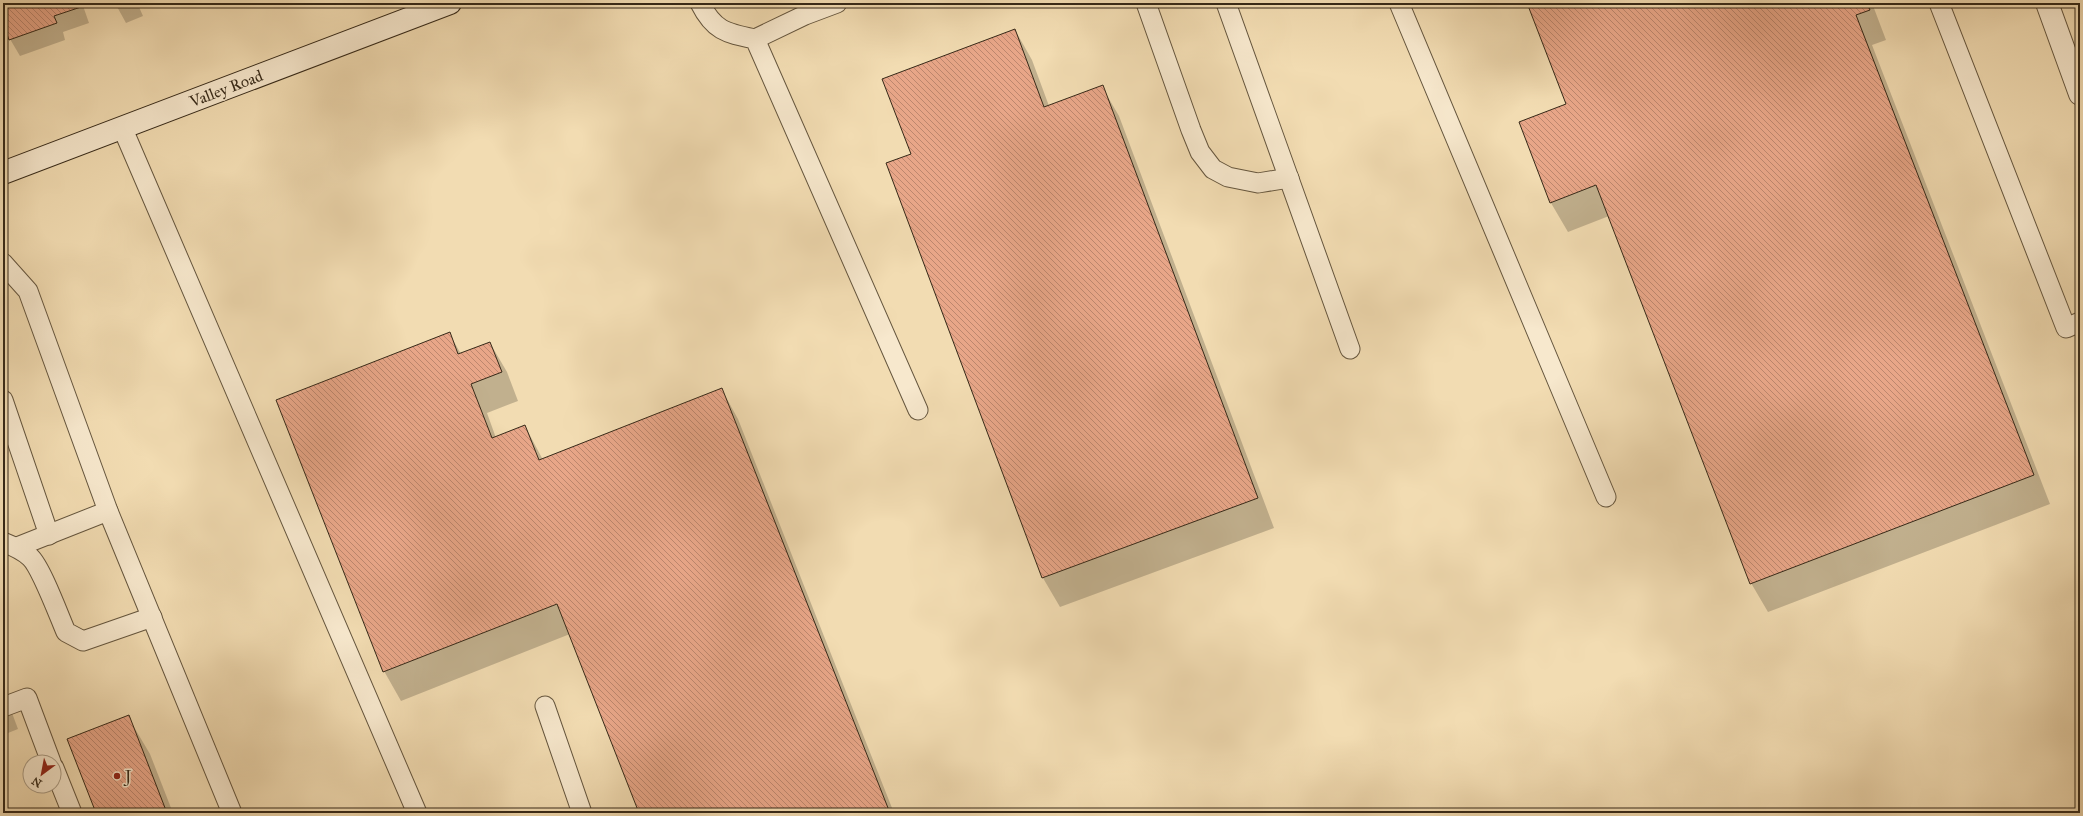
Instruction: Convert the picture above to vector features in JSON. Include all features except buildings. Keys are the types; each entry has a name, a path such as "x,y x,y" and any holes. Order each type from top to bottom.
{"street":[{"name":"Valley Road","path":"3,172 450,3"},
{"path":"2047,3 2080,94"}],"lane":[{"path":"700,3 707,18 727,34 755,39 805,15 837,3"},
{"path":"1146,3 1190,130 1200,152 1213,169 1228,176 1258,183 1289,178"},
{"path":"1226,3 1350,349"},
{"path":"1399,3 1606,497"},
{"path":"1939,3 2066,328 2080,322"},
{"path":"755,39 918,410"},
{"path":"122,127 417,813"},
{"path":"3,263 28,291 108,511 232,813"},
{"path":"3,400 49,535"},
{"path":"10,545 49,535 108,511"},
{"path":"10,545 31,558 49,592 66,632 71,635 83,641 152,617"},
{"path":"3,707 27,698 49,754"},
{"path":"544,706 582,813"},
{"path":"62,788 72,813"}],"place":[{"name":"J","path":"117,776"}]}
